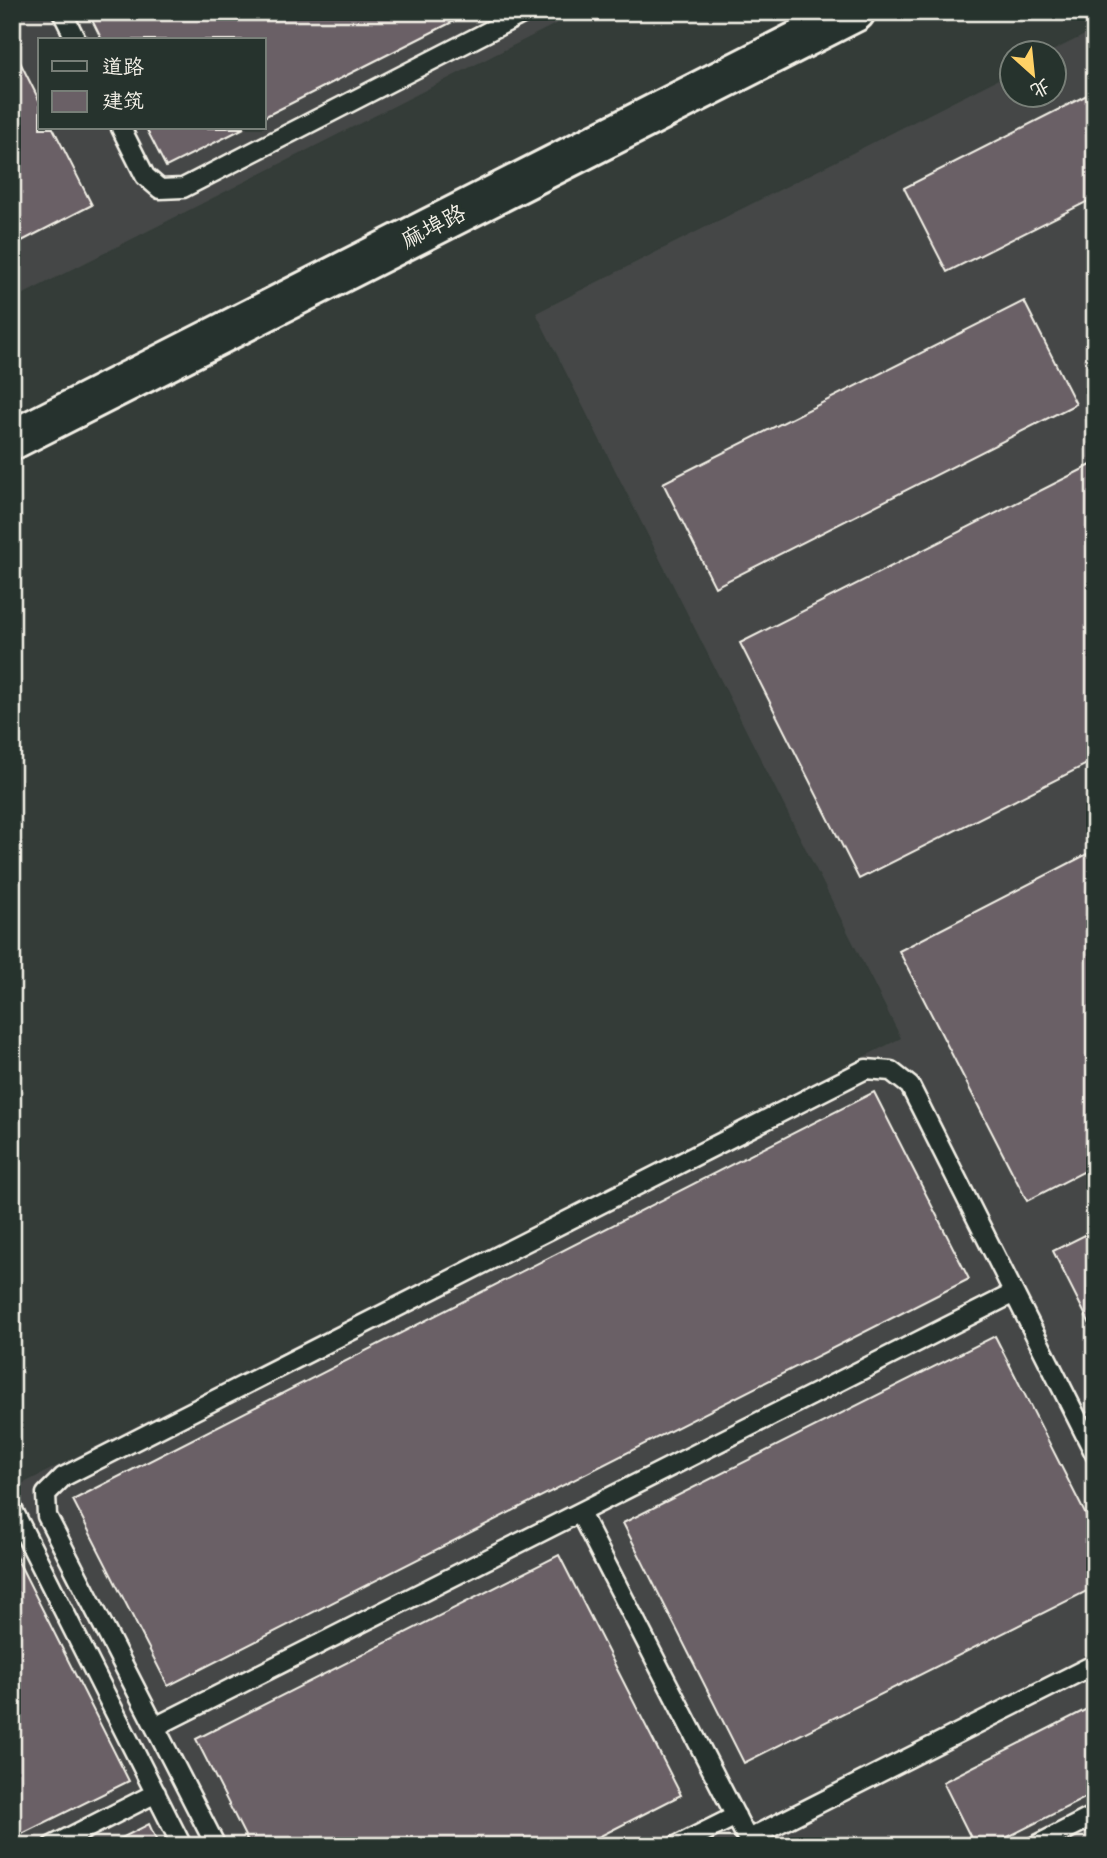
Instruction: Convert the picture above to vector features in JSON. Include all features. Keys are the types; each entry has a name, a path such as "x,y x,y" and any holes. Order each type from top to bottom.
{"street":[{"name":"麻埠路","path":"12,440 855,12"}],"lane":[{"path":"62,12 75,38"},
{"path":"122,130 145,176 160,189 183,188 526,12"},
{"path":"216,1846 47,1516 46,1494 63,1477 866,1069 891,1071 910,1086 1095,1454"},
{"path":"155,1727 1014,1293"},
{"path":"12,1508 182,1846"},
{"path":"579,1513 749,1843 1095,1664"},
{"path":"52,1846 156,1793"},
{"path":"676,1846 736,1815"},
{"path":"1035,1846 1095,1815"}],"shaded area":[{"path":"12,12 579,12 12,300"},
{"path":"1095,30 1095,1846 12,1846 12,1489 901,1038 536,313 998,79 998,108 1068,108 1068,43"}],"building":[{"path":"88,12 472,12 266,116 266,38 101,38"},
{"path":"12,46 38,98 38,130 54,130 92,205 12,246"},
{"path":"1095,91 1095,215 1088,201 947,272 904,188 1062,108 1068,108 1068,105"},
{"path":"147,130 240,130 166,167"},
{"path":"1024,301 1076,404 715,587 663,483"},
{"path":"1095,463 1095,760 859,879 740,643"},
{"path":"1095,850 1095,1166 1027,1201 899,951"},
{"path":"874,1092 969,1279 168,1686 73,1500"},
{"path":"1095,1230 1095,1334 1053,1251"},
{"path":"995,1336 1095,1533 1095,1587 744,1763 623,1523"},
{"path":"12,1549 129,1781 12,1839"},
{"path":"559,1555 681,1795 581,1846 250,1846 196,1739"},
{"path":"1095,1705 1095,1793 990,1846 975,1846 943,1782"},
{"path":"149,1824 159,1846 106,1846"}]}
